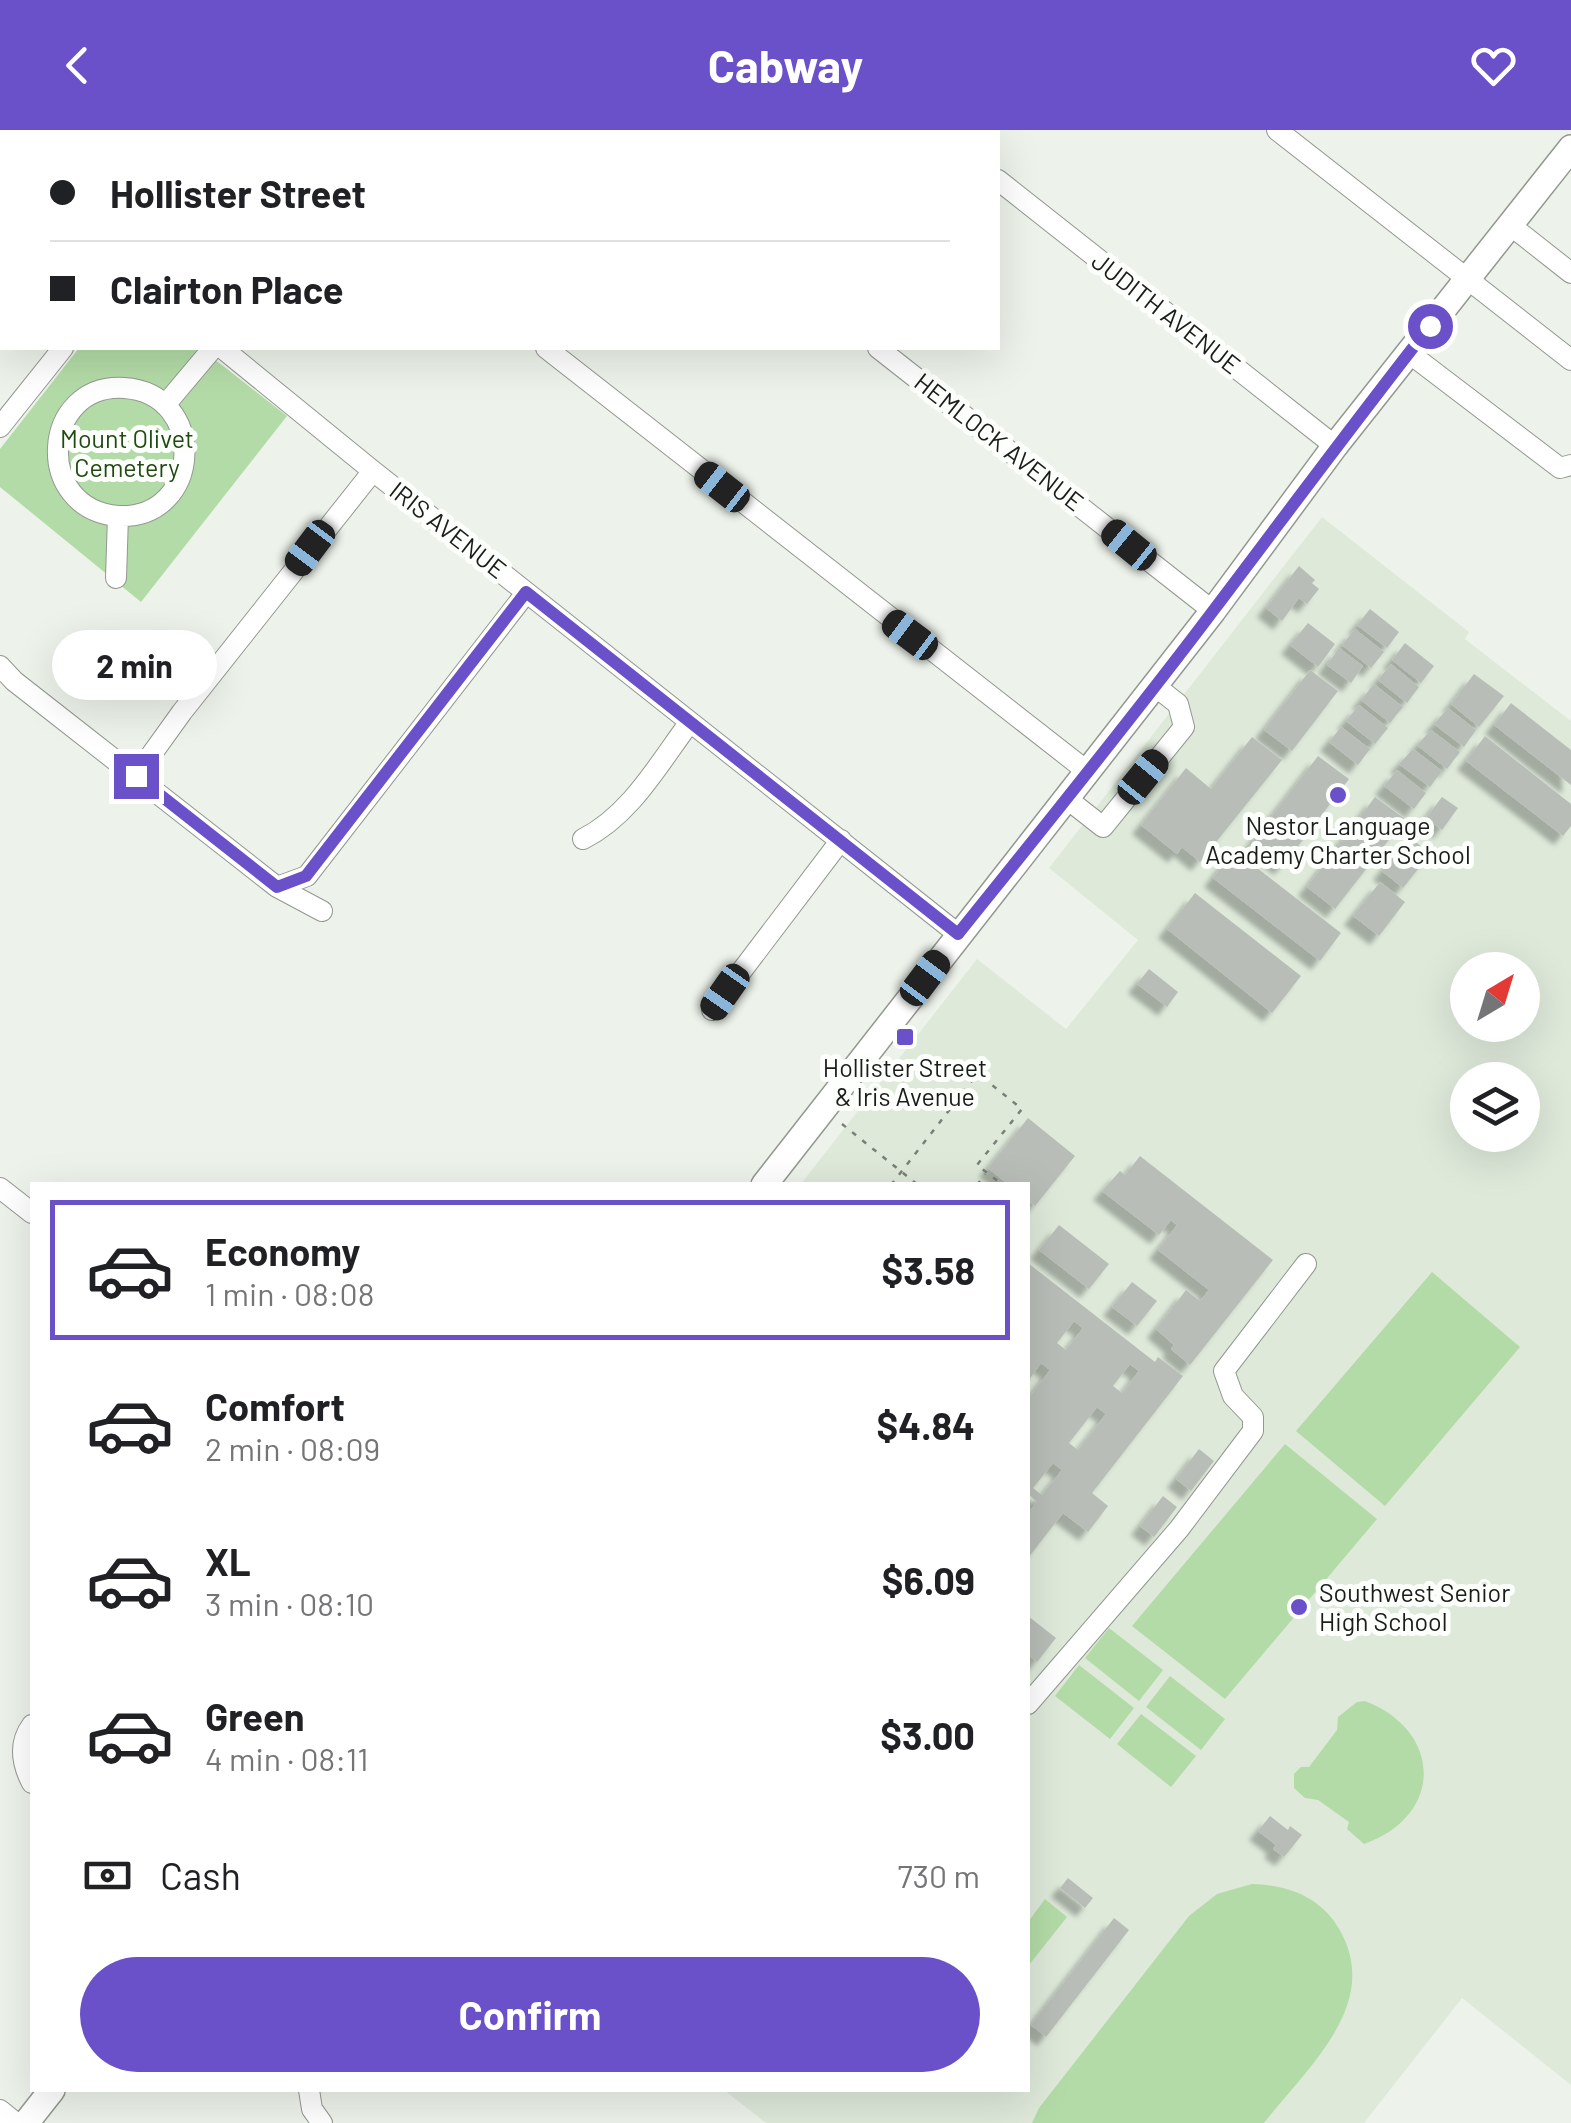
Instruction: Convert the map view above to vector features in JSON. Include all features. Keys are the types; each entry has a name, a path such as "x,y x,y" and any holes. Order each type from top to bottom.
{"main road":[{"path":"766,1182 1213,611 1335,446 1570,151"},
{"path":"26,2123 50,2092"}],"street":[{"path":"1277,130 1571,360"},
{"name":"JUDITH AVENUE","path":"1000,182 1335,446"},
{"path":"1510,225 1571,273"},
{"path":"0,426 61,350"},
{"path":"165,405 211,350"},
{"name":"IRIS AVENUE","path":"224,350 958,934"},
{"path":"549,350 1088,772"},
{"name":"HEMLOCK AVENUE","path":"881,350 1213,611"},
{"path":"1409,353 1560,468 1571,465"},
{"path":"116,388 142,391 165,405 184,440 180,479 164,500 152,508 118,516 88,507 69,489 58,464 57,450 63,425 79,403 116,388"},
{"path":"136,776 372,471"},
{"path":"116,578 118,516"},
{"path":"277,887 306,876 526,592"},
{"path":"0,666 277,887 322,911"},
{"path":"1066,798 1103,827 1184,727 1178,704 1154,686"},
{"path":"583,839 633,798 690,722"},
{"path":"712,1010 841,840"},
{"path":"0,1188 30,1211"},
{"path":"1030,1702 1179,1529 1252,1431 1253,1417 1232,1396 1224,1371 1306,1264"},
{"path":"30,1727 22,1760 30,1779"},
{"path":"310,2092 312,2109 322,2123"},
{"path":"0,2110 16,2123"}],"path":[{"path":"962,1061 1022,1108 977,1165 999,1182"},
{"path":"893,1182 978,1073"},
{"path":"842,1124 914,1182"},
{"path":"979,1182 986,1172"}],"shaded area":[{"name":"Southwest Senior High School","path":"1322,517 1469,632 1465,639 1571,721 1571,2085 1462,1998 1364,2123 766,2123 727,2092 1030,2092 1030,1182 802,1182 977,959 1066,1029 1138,940 1049,868"}],"green space":[{"name":"Mount Olivet Cemetery","path":"77,350 203,350 287,416 141,602 0,487 0,449"},
{"path":"1432,1272 1520,1347 1385,1506 1296,1431"},
{"path":"1285,1444 1377,1519 1225,1699 1132,1626"},
{"path":"1109,1628 1163,1670 1139,1701 1085,1658"},
{"path":"1079,1665 1134,1708 1110,1739 1055,1696"},
{"path":"1170,1676 1225,1719 1201,1750 1146,1707"},
{"path":"1365,1701 1391,1715 1409,1732 1420,1752 1424,1773 1420,1794 1409,1814 1390,1831 1364,1844 1347,1829 1349,1822 1294,1788 1294,1774 1301,1767 1309,1767 1337,1730 1338,1717 1357,1702"},
{"path":"1141,1714 1196,1756 1171,1787 1117,1744"},
{"path":"1252,1884 1298,1893 1326,1912 1348,1950 1352,1977 1348,2004 1321,2054 1264,2123 1032,2123 1039,2108 1189,1916 1217,1894"},
{"path":"1045,1899 1067,1917 1030,1964 1030,1919"}],"building":[{"path":"1299,566 1319,589 1307,604 1299,598 1282,621 1266,608"},
{"path":"1370,609 1399,632 1387,648 1357,625"},
{"path":"1308,623 1335,644 1318,667 1290,645"},
{"path":"1355,629 1384,652 1371,668 1342,645"},
{"path":"1405,643 1434,666 1421,683 1392,660"},
{"path":"1339,648 1363,666 1351,683 1327,665"},
{"path":"1391,664 1419,687 1407,703 1378,680"},
{"path":"1310,670 1338,691 1292,751 1264,730"},
{"path":"1474,674 1504,696 1479,727 1451,704"},
{"path":"1374,684 1403,707 1390,723 1361,700"},
{"path":"1511,703 1571,750 1571,785 1494,725"},
{"path":"1359,705 1388,728 1375,744 1346,721"},
{"path":"1448,708 1476,730 1464,747 1434,724"},
{"path":"1341,727 1370,749 1358,765 1329,742"},
{"path":"1431,730 1460,752 1447,769 1417,745"},
{"path":"1485,736 1571,804 1571,826 1563,836 1466,761"},
{"path":"1252,737 1282,760 1200,862 1182,847 1177,854 1141,825 1186,768 1211,789"},
{"path":"1413,749 1442,771 1430,787 1399,764"},
{"path":"1318,756 1349,779 1283,866 1252,842"},
{"path":"1397,770 1426,793 1414,809 1384,786"},
{"path":"1375,797 1405,819 1335,909 1307,887"},
{"path":"1442,797 1458,808 1442,830 1426,818"},
{"path":"1410,837 1430,854 1403,888 1382,871"},
{"path":"1234,850 1341,933 1320,961 1213,878"},
{"path":"1380,882 1405,902 1379,936 1353,916"},
{"path":"1195,893 1301,976 1272,1013 1167,929"},
{"path":"1149,969 1178,992 1167,1007 1137,984"},
{"path":"1028,1118 1075,1156 1035,1206 1030,1202 1030,1182 1005,1182 988,1168"},
{"path":"1140,1156 1273,1260 1190,1365 1156,1329 1186,1290 1200,1301 1209,1290 1158,1250 1177,1225 1171,1220 1159,1235 1102,1191 1120,1171 1125,1175"},
{"path":"1059,1225 1109,1264 1089,1289 1039,1250"},
{"path":"1030,1265 1155,1362 1158,1357 1183,1376 1092,1493 1108,1506 1088,1532 1063,1513 1030,1555 1030,1511 1037,1502 1030,1496 1030,1396 1050,1370 1041,1363 1030,1378","holes":["1074,1321 1083,1328 1066,1350 1057,1343","1130,1364 1139,1371 1122,1393 1113,1386","1097,1407 1106,1414 1078,1450 1069,1443","1053,1463 1062,1470 1042,1495 1033,1488"]},
{"path":"1132,1282 1157,1301 1137,1326 1112,1307"},
{"path":"1199,1449 1214,1461 1191,1491 1176,1479"},
{"path":"1163,1496 1177,1507 1154,1537 1140,1526"},
{"path":"1030,1618 1056,1638 1037,1662 1030,1657"},
{"path":"1270,1816 1302,1835 1284,1857 1258,1831"},
{"path":"1068,1878 1093,1898 1085,1908 1060,1888"},
{"path":"1114,1918 1129,1930 1046,2037 1031,2025"}],"place":[{"name":"Nestor Language Academy Charter School","path":"1338,795"},
{"name":"Hollister Street & Iris Avenue","path":"905,1037"},
{"name":"Southwest Senior High School","path":"1299,1607"}],"route":[{"path":"136,776 277,887 292,883 306,876 526,592 958,934 1213,611 1430,326"}]}
